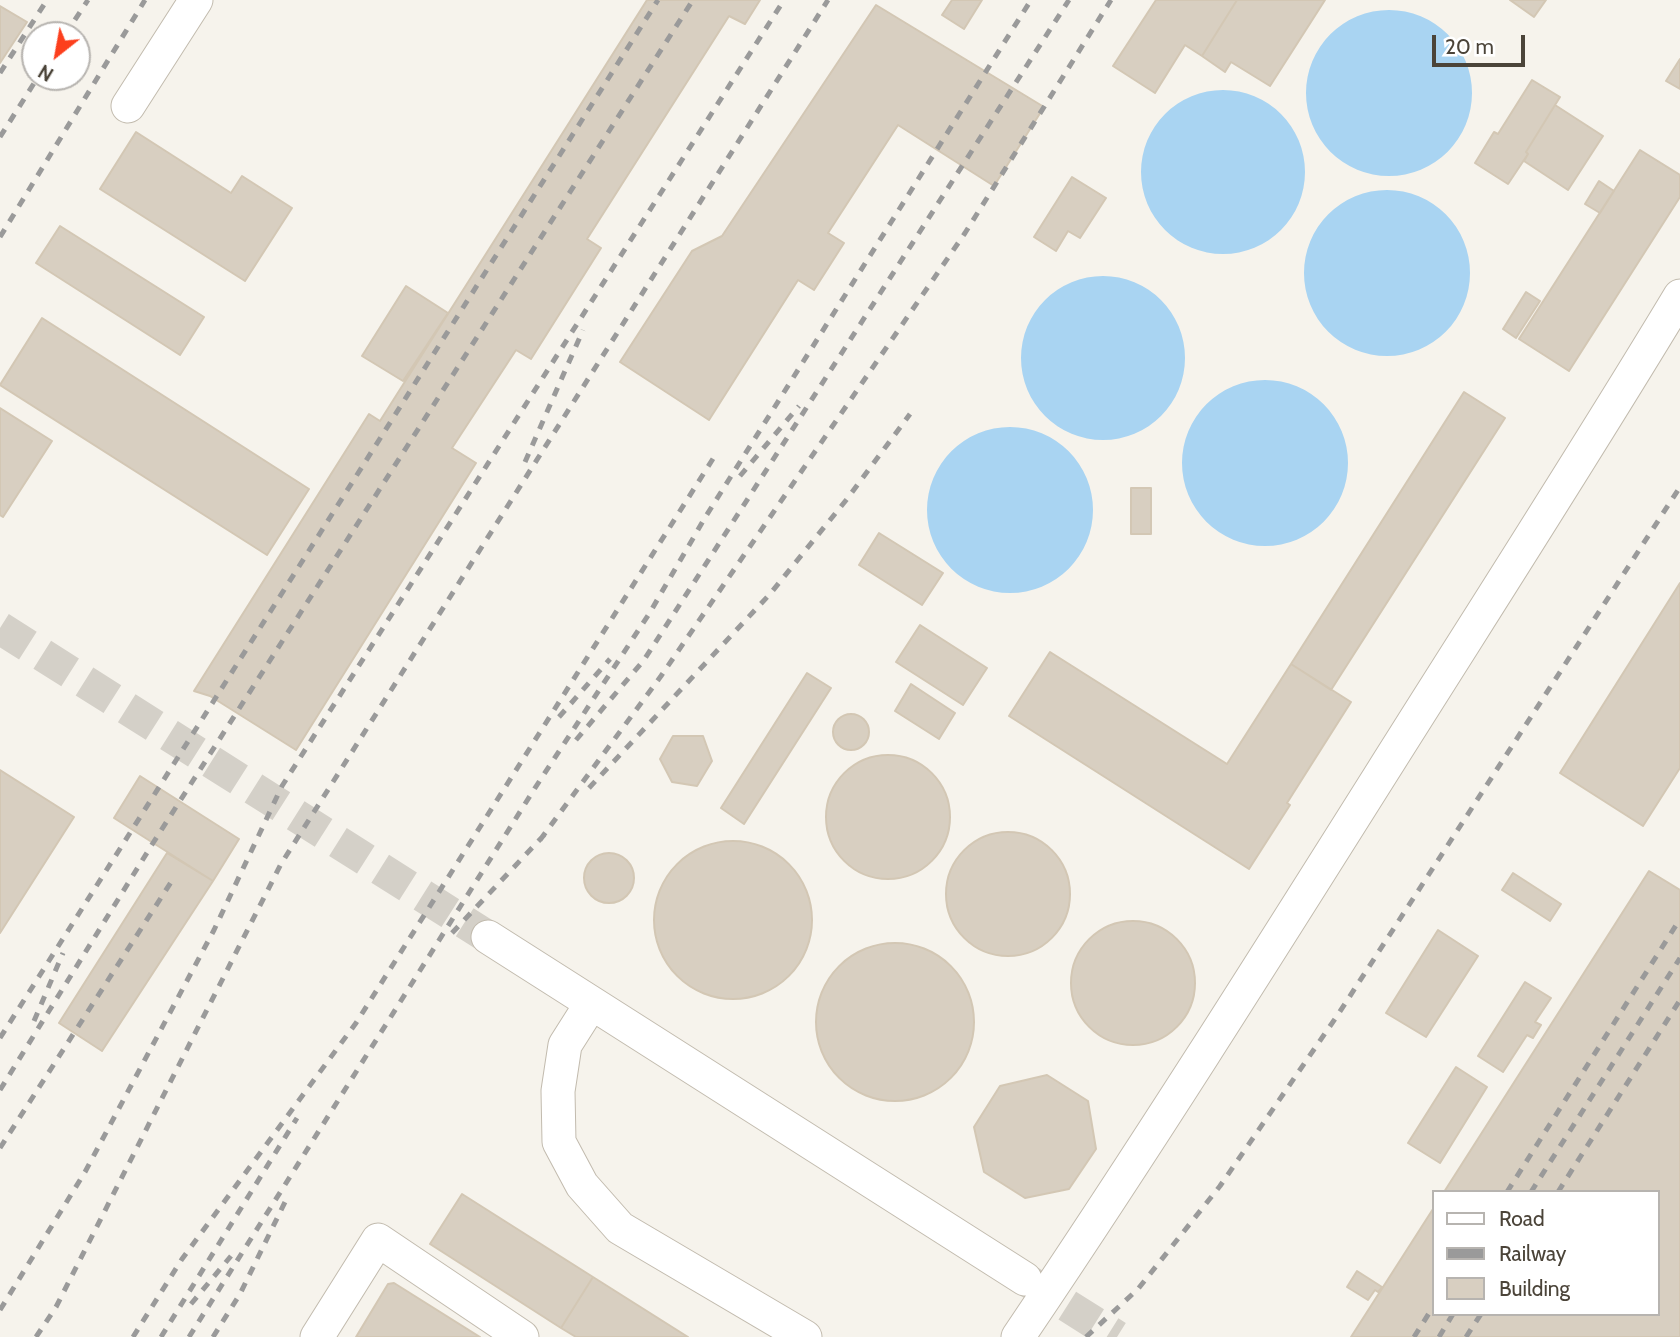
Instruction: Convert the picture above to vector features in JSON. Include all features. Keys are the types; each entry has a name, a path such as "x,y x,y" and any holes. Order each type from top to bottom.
{"street":[{"path":"128,106 196,0"},
{"path":"1018,1337 1101,1214 1226,1018 1606,418 1680,296"},
{"path":"488,937 1025,1279"},
{"path":"591,1004 565,1045 558,1091 559,1142 582,1185 620,1228 805,1337"},
{"path":"317,1337 378,1240 522,1337"}],"water":[{"path":"1389,10 1421,16 1448,34 1466,61 1472,93 1466,125 1448,152 1421,170 1389,176 1357,170 1330,152 1312,125 1306,93 1312,61 1330,34 1357,16"},
{"path":"1223,90 1255,96 1269,103 1281,114 1292,126 1299,140 1305,172 1299,204 1292,218 1281,230 1269,241 1255,248 1223,254 1191,248 1177,241 1165,230 1154,218 1147,204 1141,172 1147,140 1154,126 1165,114 1177,103 1191,96"},
{"path":"1387,190 1419,196 1446,214 1464,241 1470,273 1464,305 1446,332 1419,350 1387,356 1355,350 1328,332 1310,305 1304,273 1310,241 1328,214 1355,196"},
{"path":"1103,276 1135,282 1161,300 1179,326 1185,358 1179,390 1161,416 1135,434 1103,440 1071,434 1045,416 1027,390 1021,358 1027,326 1045,300 1071,282"},
{"path":"1265,380 1297,386 1324,404 1342,431 1348,463 1342,495 1324,522 1297,540 1265,546 1233,540 1206,522 1188,495 1182,463 1188,431 1206,404 1233,386"},
{"path":"1010,427 1042,434 1056,441 1068,452 1079,464 1086,478 1093,510 1086,542 1079,556 1068,568 1056,579 1042,586 1010,593 978,586 964,579 952,568 941,556 934,542 927,510 934,478 941,464 952,452 964,441 978,434"}],"building":[{"path":"647,0 760,0 745,24 729,16 587,239 601,248 531,359 516,350 452,448 476,463 296,750 210,696 194,691 369,414 380,421"},
{"path":"952,0 982,0 964,29 942,15"},
{"path":"1156,0 1237,0 1202,56 1185,45 1155,93 1113,66"},
{"path":"1237,0 1325,0 1270,86 1231,62 1225,72 1202,56"},
{"path":"1510,0 1546,0 1534,17"},
{"path":"876,5 1044,107 994,186 898,125 828,233 844,243 814,290 798,280 709,420 620,362 692,251 722,236"},
{"path":"0,6 25,21 21,21 21,31 0,63"},
{"path":"1680,59 1680,89 1666,81"},
{"path":"1532,80 1560,97 1508,184 1475,163 1494,132 1498,134"},
{"path":"1555,105 1603,136 1568,190 1524,161 1528,154 1526,152"},
{"path":"136,132 231,193 242,176 292,208 245,281 100,189"},
{"path":"1640,150 1680,175 1680,197 1569,371 1519,339"},
{"path":"1072,177 1106,198 1080,238 1068,231 1056,251 1034,237"},
{"path":"1599,181 1614,191 1600,213 1585,204"},
{"path":"60,226 204,317 180,355 36,263"},
{"path":"406,286 448,313 403,381 362,356"},
{"path":"1526,292 1540,301 1516,338 1503,329"},
{"path":"42,318 309,489 267,555 0,385"},
{"path":"1464,392 1505,418 1331,690 1291,664"},
{"path":"0,408 52,441 3,517 0,515"},
{"path":"1131,488 1151,488 1151,534 1131,534"},
{"path":"879,533 943,573 922,605 859,565"},
{"path":"1680,583 1680,768 1643,826 1560,773"},
{"path":"920,625 987,668 963,705 896,662"},
{"path":"1050,652 1227,764 1291,664 1351,702 1249,869 1009,716"},
{"path":"807,673 831,688 744,824 721,808"},
{"path":"911,684 955,713 939,739 895,711"},
{"path":"851,714 864,719 869,732 864,745 851,750 838,745 833,732 838,719"},
{"path":"673,736 703,736 712,761 697,786 672,782 660,759"},
{"path":"888,755 912,759 932,773 946,793 950,817 946,841 932,861 912,875 888,879 864,875 844,861 830,841 826,817 830,793 844,773 864,759"},
{"path":"0,770 74,817 0,933"},
{"path":"140,776 239,839 213,881 114,818"},
{"path":"1008,832 1032,837 1052,850 1065,870 1070,894 1065,918 1052,938 1032,951 1008,956 984,951 964,938 951,918 946,894 951,870 964,850 984,837"},
{"path":"733,841 763,847 789,864 806,890 812,920 806,950 789,976 763,993 733,999 703,993 677,976 660,950 654,920 660,890 677,864 703,847"},
{"path":"167,853 213,881 102,1051 59,1023"},
{"path":"609,853 627,860 634,878 627,896 609,903 591,896 584,878 591,860"},
{"path":"1649,871 1680,890 1680,1337 1351,1337 1432,1211 1432,1316 1659,1316 1659,1190 1445,1190"},
{"path":"1513,873 1561,904 1550,921 1502,890"},
{"path":"1133,921 1157,925 1177,939 1191,959 1195,983 1191,1007 1177,1027 1157,1041 1133,1045 1109,1041 1089,1027 1075,1007 1071,983 1075,959 1089,939 1109,925"},
{"path":"1438,930 1478,956 1426,1037 1386,1013"},
{"path":"895,943 925,949 951,966 968,992 974,1022 968,1052 951,1078 925,1095 895,1101 865,1095 839,1078 822,1052 816,1022 822,992 839,966 865,949"},
{"path":"1525,982 1551,998 1535,1022 1541,1025 1533,1038 1527,1035 1503,1072 1478,1056"},
{"path":"1456,1067 1487,1087 1440,1163 1408,1143"},
{"path":"1047,1075 1088,1101 1096,1149 1069,1189 1025,1198 984,1172 974,1127 1000,1086"},
{"path":"462,1194 593,1277 561,1328 430,1244"},
{"path":"1357,1271 1382,1287 1378,1292 1375,1290 1368,1300 1347,1287"},
{"path":"593,1277 688,1337 576,1337 561,1328"},
{"path":"394,1283 480,1337 356,1337 388,1284"}],"tunnel":[{"path":"0,628 488,937"},
{"path":"1025,1279 1117,1337"}],"railway":[{"path":"0,73 47,0"},
{"path":"74,21 88,0"},
{"path":"0,237 145,0"},
{"path":"0,1038 658,0"},
{"path":"0,1090 153,843 693,0"},
{"path":"0,1310 85,1172 214,930 282,786 784,0"},
{"path":"36,1337 56,1307 281,864 828,0"},
{"path":"189,1337 535,788 649,614 706,516 1031,0"},
{"path":"576,740 644,660 1069,0"},
{"path":"540,840 661,676 965,233 1111,0"},
{"path":"0,137 29,91"},
{"path":"525,462 583,330"},
{"path":"740,476 799,406"},
{"path":"589,788 770,594 847,499 910,414"},
{"path":"133,1337 182,1259 356,1023 716,454"},
{"path":"1086,1337 1138,1289 1220,1186 1337,1016 1680,487"},
{"path":"559,717 610,659"},
{"path":"452,933 546,833"},
{"path":"0,1148 175,876"},
{"path":"1508,1190 1680,919"},
{"path":"34,1021 63,953"},
{"path":"1532,1190 1680,958"},
{"path":"1559,1190 1680,1000"},
{"path":"161,1337 297,1118"},
{"path":"213,1337 240,1294 287,1198"},
{"path":"191,1304 231,1256"},
{"path":"1414,1337 1432,1309"},
{"path":"1439,1337 1452,1316"},
{"path":"1466,1337 1480,1316"}]}
